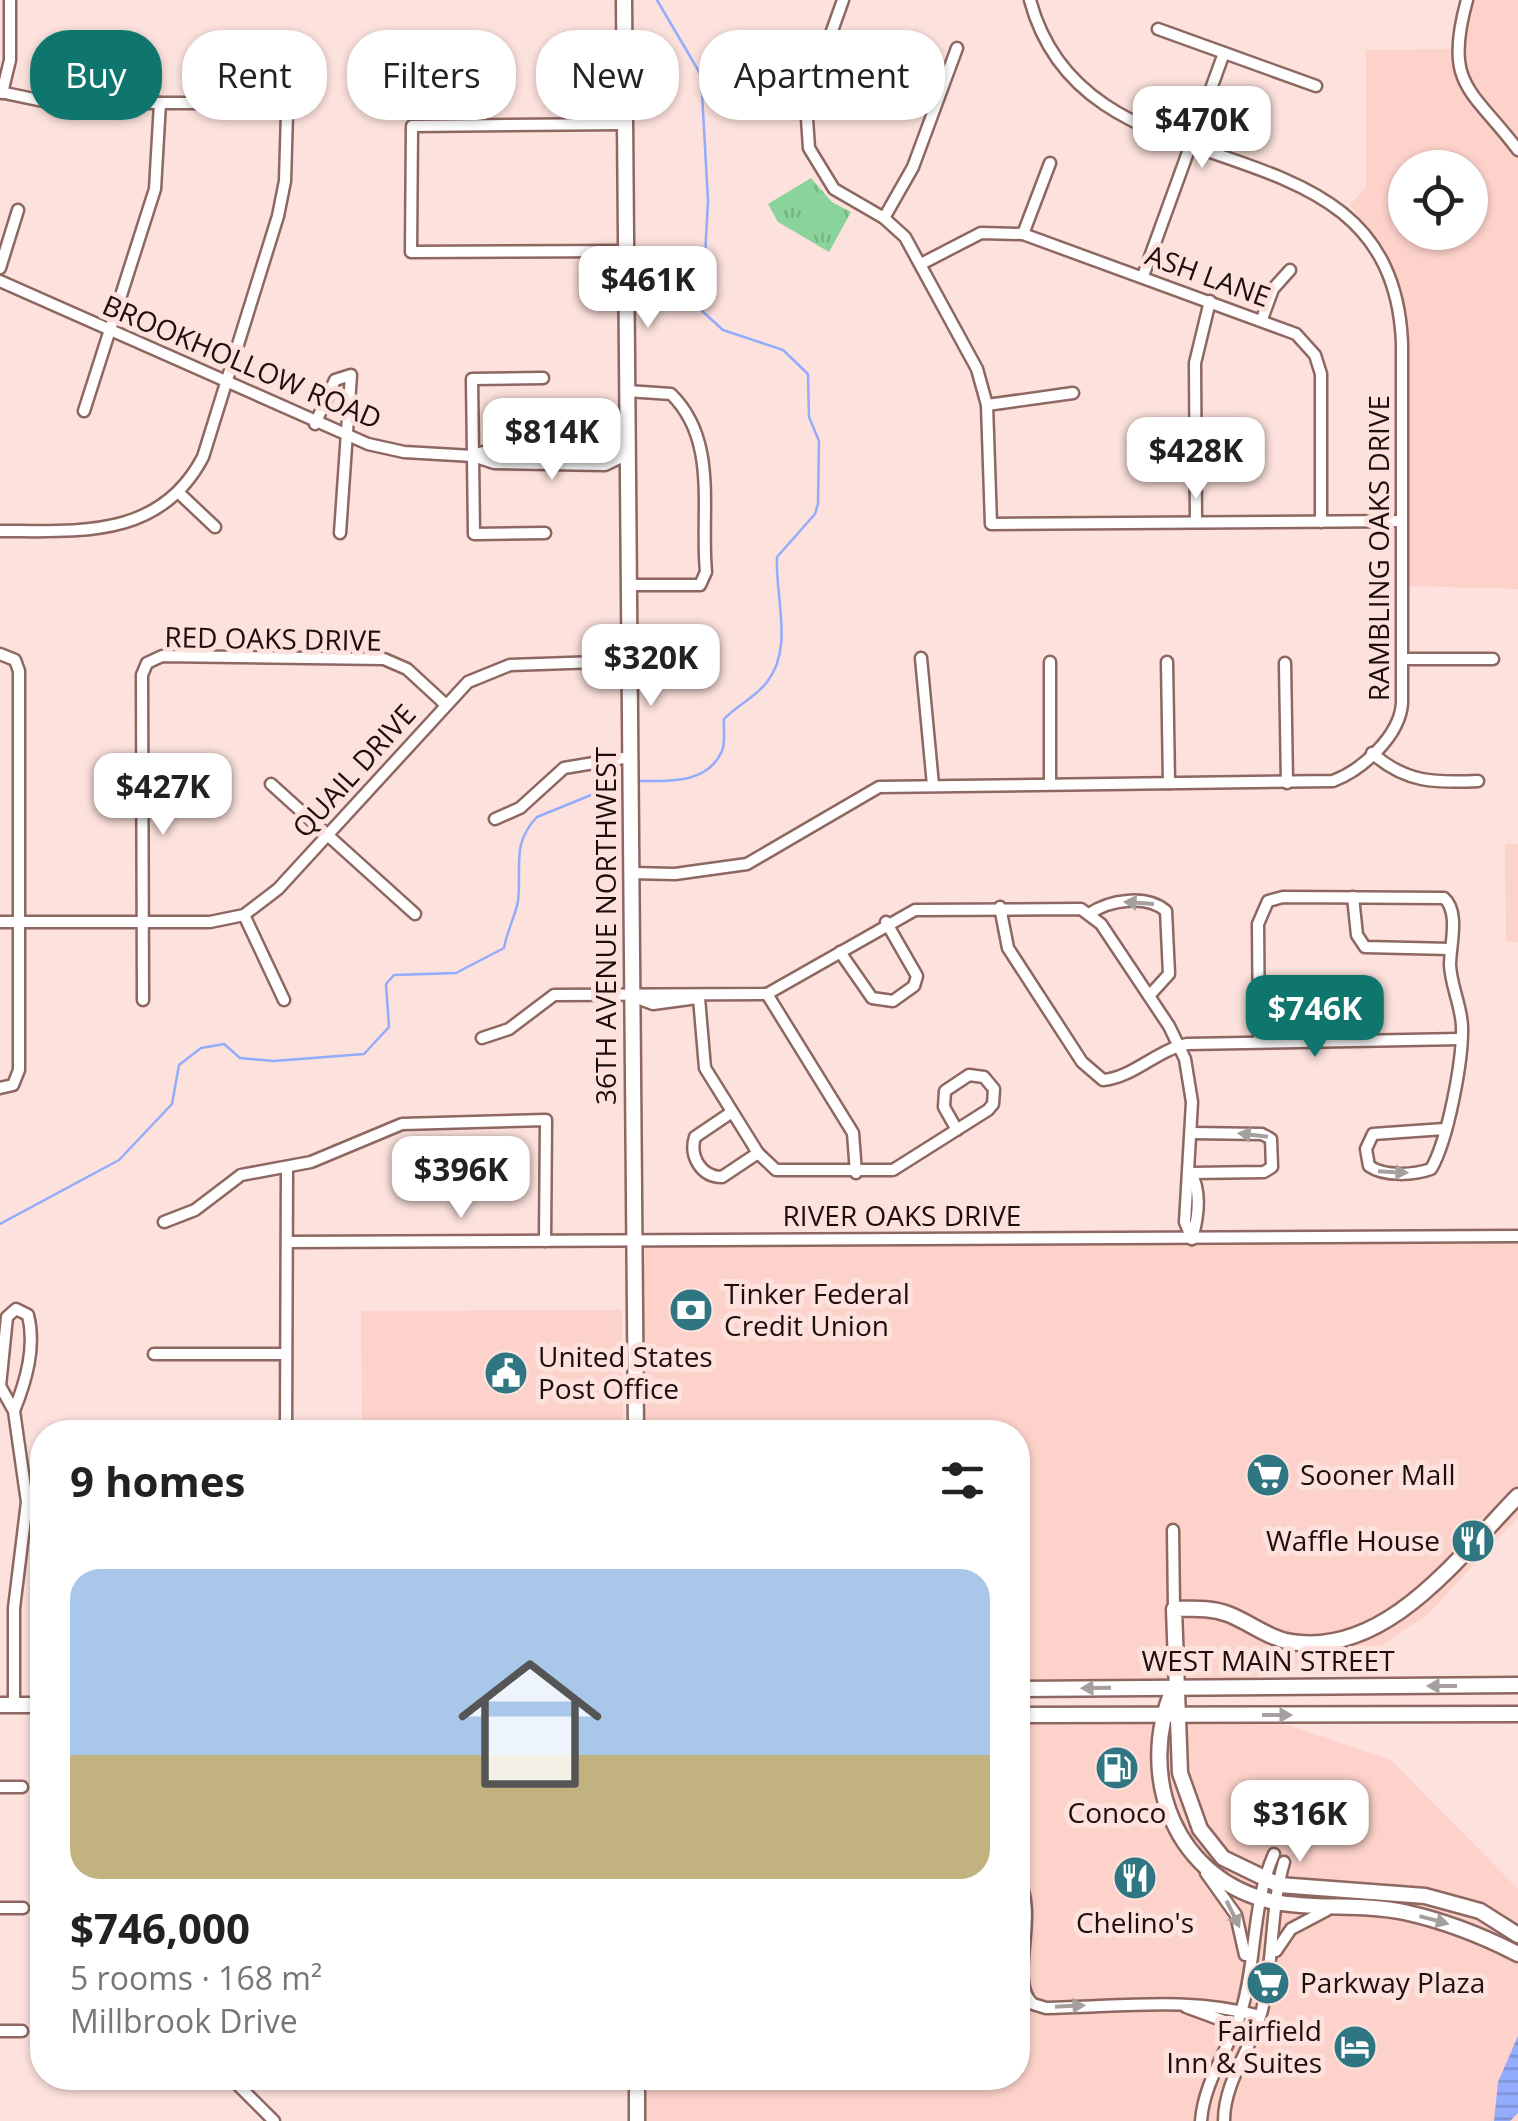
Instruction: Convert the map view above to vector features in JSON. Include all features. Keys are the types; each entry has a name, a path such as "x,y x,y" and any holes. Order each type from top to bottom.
{"main road":[{"name":"36TH AVENUE NORTHWEST","path":"624,0 636,1420"},
{"path":"1518,1496 1403,1609 1362,1632 1330,1642 1290,1642 1227,1614 1174,1609 1180,1773 1200,1829 1223,1858 1271,1883 1425,1896 1480,1911 1518,1935"},
{"path":"1174,1686 1161,1716 1160,1777 1168,1815 1199,1865 1277,1902 1418,1916 1471,1930 1518,1954"},
{"name":"WEST MAIN STREET","path":"1030,1689 1518,1686"},
{"name":"WEST MAIN STREET","path":"1030,1715 1518,1714"},
{"path":"637,2090 637,2121"}],"street":[{"path":"10,0 10,60 1,93 30,99"},
{"path":"843,0 806,104 806,135 814,161 834,189 884,218 905,237 977,369 988,404 991,524 1402,522"},
{"name":"RAMBLING OAKS DRIVE","path":"630,873 675,874 739,866 872,789 1333,780 1348,774 1372,753 1400,717 1401,322 1382,261 1363,230 1322,196 1128,120 1091,96 1056,58 1030,0"},
{"path":"1467,0 1458,44 1464,82 1481,111 1518,150"},
{"path":"1158,29 1316,86"},
{"path":"884,218 914,166 957,48"},
{"path":"1143,276 1224,52"},
{"path":"0,531 119,527 141,520 178,492 202,457 284,196 287,113 281,104 162,102"},
{"path":"84,412 155,189 159,120"},
{"path":"625,124 412,126 411,252 626,250"},
{"path":"1023,234 1050,163"},
{"path":"0,268 18,210"},
{"name":"ASH LANE","path":"921,264 981,232 1023,234 1262,319 1303,339 1319,366 1322,522"},
{"path":"1262,319 1273,289 1290,270"},
{"name":"BROOKHOLLOW ROAD","path":"0,281 347,437 404,452 473,456 494,463 605,465 628,454"},
{"path":"1196,522 1196,363 1210,301"},
{"path":"315,424 335,380 348,374 353,383 340,533"},
{"path":"542,378 472,378 474,534 544,533"},
{"path":"627,391 671,394 697,434 704,461 706,572 704,584 696,586 628,585"},
{"path":"988,404 1073,393"},
{"name":"BROOKHOLLOW ROAD","path":"473,456 493,448 604,446 628,454"},
{"path":"178,492 215,527"},
{"path":"0,654 15,660 19,671 19,1070 13,1085 0,1088"},
{"name":"RED OAKS DRIVE","path":"143,923 142,676 147,663 162,656 384,659 407,669 445,704"},
{"path":"921,658 933,785"},
{"path":"1403,660 1492,659"},
{"name":"QUAIL DRIVE","path":"0,922 210,922 244,915 278,890 468,682 498,667 628,661"},
{"path":"1050,662 1050,784"},
{"path":"1167,662 1168,783"},
{"path":"1285,663 1287,783"},
{"path":"1372,753 1400,775 1416,781 1478,780"},
{"path":"495,818 520,808 557,771 589,760 630,765"},
{"path":"271,784 415,914"},
{"path":"1259,1041 1258,924 1264,906 1283,897 1444,898 1451,907 1451,949 1462,1039 1444,1128 1437,1160 1428,1171 1384,1173 1369,1166 1366,1149 1372,1134 1444,1128"},
{"path":"1354,897 1357,935 1365,947 1451,949"},
{"path":"1090,914 1117,902 1152,902 1166,911 1169,974 1148,996"},
{"path":"482,1038 509,1029 549,996 631,996 653,1004 680,1004 699,998 767,994 886,922 927,907 1072,908 1090,914 1101,924 1179,1046 1188,1072 1191,1173 1197,1184 1198,1219 1192,1239"},
{"path":"1000,907 1008,948 1094,1077 1112,1080 1179,1046 1259,1041 1462,1039"},
{"path":"244,915 284,1000"},
{"path":"840,952 872,998 887,1002 903,994 916,982 916,971 886,922"},
{"path":"143,923 143,1000"},
{"path":"767,994 853,1132 856,1173"},
{"path":"699,998 701,1060 766,1164 782,1172 893,1170 957,1130 993,1104 994,1088 984,1076 969,1075 945,1091 944,1106 957,1130"},
{"path":"732,1112 695,1138 696,1160 707,1174 722,1178 758,1153"},
{"path":"164,1222 195,1210 235,1178 287,1168 413,1122 546,1120 545,1241"},
{"path":"1191,1173 1264,1172 1272,1167 1275,1157 1272,1139 1262,1134 1192,1133"},
{"path":"286,1420 287,1168"},
{"name":"RIVER OAKS DRIVE","path":"287,1242 1518,1236"},
{"path":"7,1705 27,1502 14,1411 0,1386 7,1317 16,1308 28,1315 30,1348 24,1389 14,1411"},
{"path":"154,1354 286,1354"},
{"path":"1173,1530 1174,1609"},
{"path":"0,1788 22,1788"},
{"path":"1201,2121 1211,2080 1241,2011 1260,1897 1271,1883 1279,1858"},
{"path":"1199,1865 1236,1915 1247,1972"},
{"path":"1224,2121 1227,2095 1260,2016 1274,1956 1277,1902 1271,1883"},
{"path":"1274,1956 1301,1921 1344,1906"},
{"path":"0,1908 23,1908"},
{"path":"1030,2001 1046,2008 1134,2002 1181,2004 1260,2016"},
{"path":"1181,2004 1254,2032"},
{"path":"0,2030 22,2030"},
{"path":"243,2090 274,2121"}],"shaded area":[{"path":"1471,0 1518,0 1518,589 1407,586 1408,342 1402,289 1382,246 1350,205 1366,187 1366,50 1460,49"},
{"path":"1505,844 1518,844 1518,942 1506,942"},
{"name":"Sooner Mall","path":"1518,1241 1518,1517 1429,1613 1368,1655 1244,1679 1030,1690 1030,1420 645,1420 643,1242"},
{"path":"622,1310 623,1420 362,1420 361,1311"},
{"name":"Parkway Plaza","path":"1030,1721 1278,1722 1391,1760 1518,1889 1518,2121 646,2121 646,2090 1030,2090"}],"green space":[{"path":"811,178 832,202 851,212 829,252 778,222 768,204"}],"water":[{"path":"1518,2036 1518,2113 1510,2121 1494,2121 1498,2082"}],"waterway":[{"path":"636,781 685,779 707,770 715,762 723,747 724,719 763,687 775,669 782,638 777,557 815,514 818,504 819,441 809,417 808,374 783,350 723,330 702,311 708,201 701,75 657,0"},
{"path":"0,1224 119,1160 172,1104 179,1065 201,1048 224,1044 240,1058 274,1061 364,1054 389,1027 386,984 394,975 456,973 504,948 518,901 521,846 537,817 623,782"}],"place":[{"name":"Tinker Federal Credit Union","path":"691,1310"},
{"name":"United States Post Office","path":"506,1373"},
{"name":"Sooner Mall","path":"1268,1475"},
{"name":"Waffle House","path":"1473,1541"},
{"name":"Conoco","path":"1117,1768"},
{"name":"Chelino's","path":"1135,1878"},
{"name":"Parkway Plaza","path":"1268,1983"},
{"name":"Fairfield Inn & Suites","path":"1355,2047"}]}
